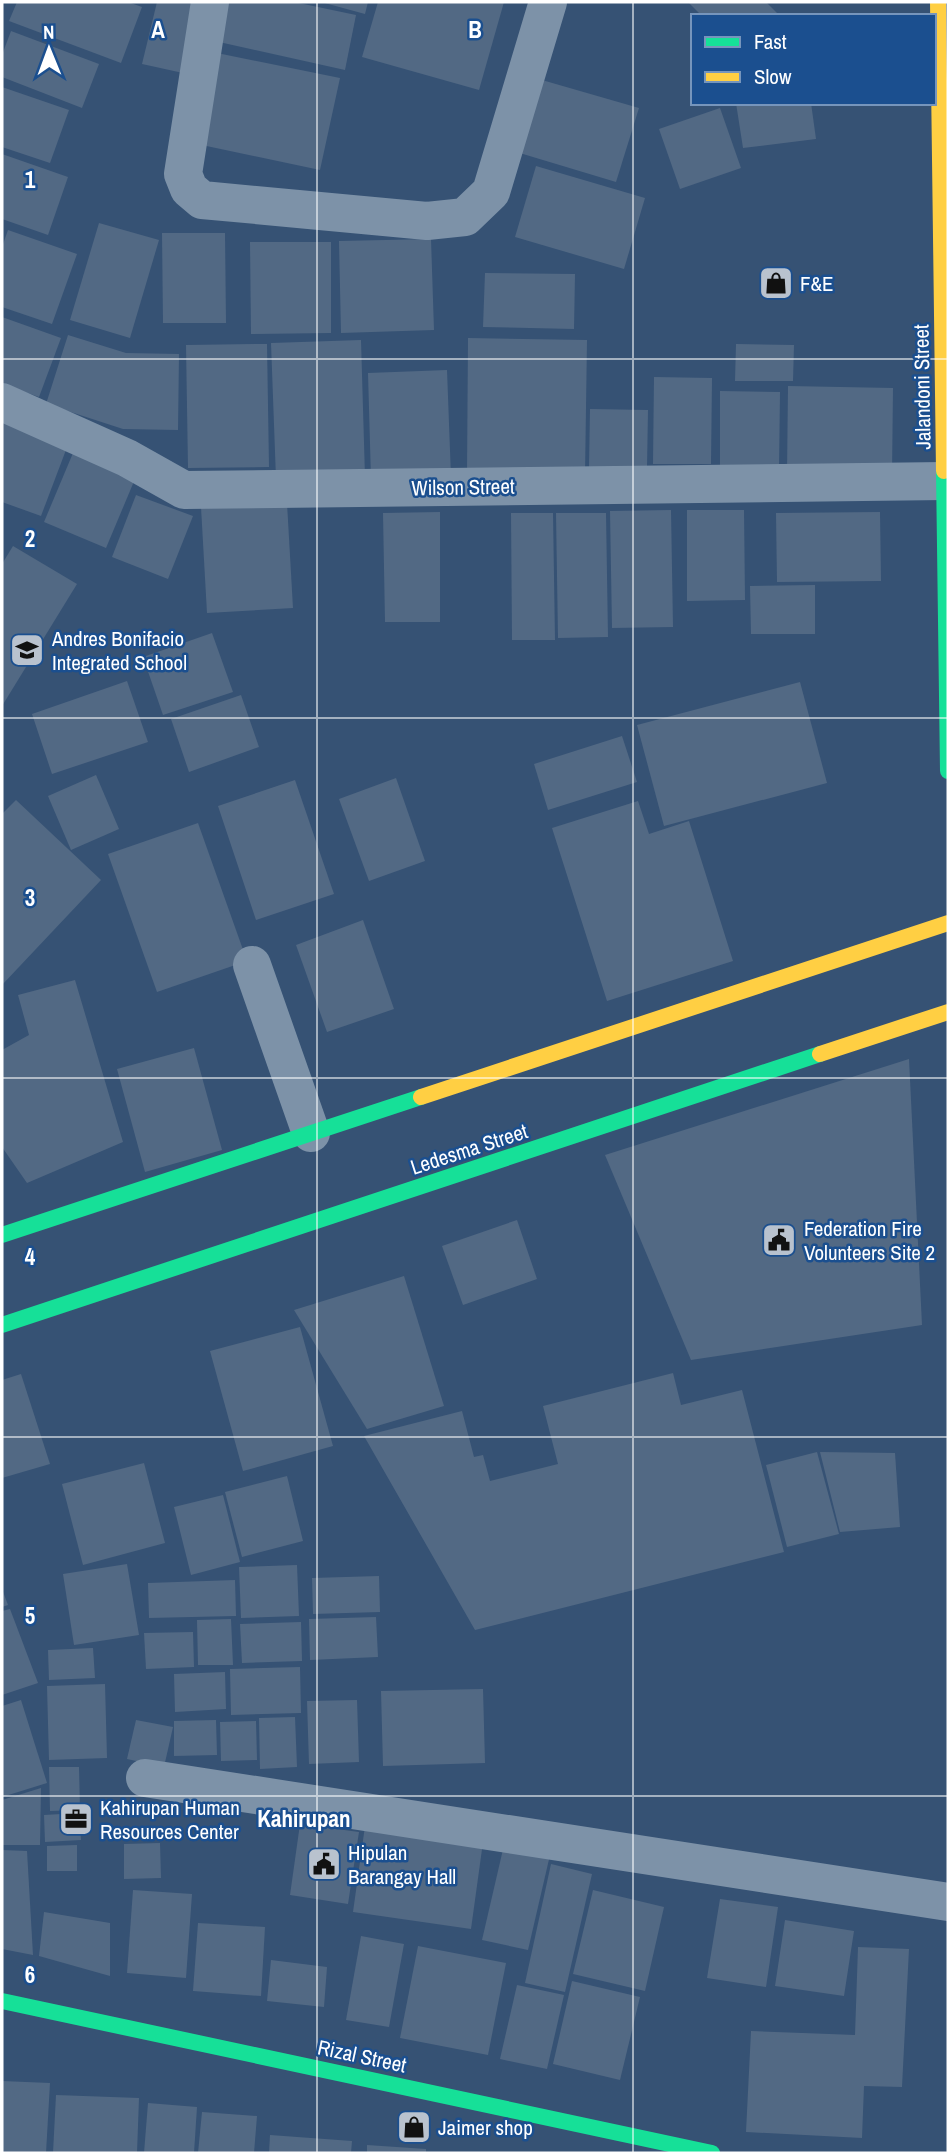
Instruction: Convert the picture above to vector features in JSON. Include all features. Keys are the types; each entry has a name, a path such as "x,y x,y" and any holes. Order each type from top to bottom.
{"main road":[{"name":"Jalandoni Street","path":"938,2 948,771"},
{"path":"2,1235 948,923"},
{"name":"Ledesma Street","path":"2,1325 948,1012"},
{"name":"Rizal Street","path":"2,2001 712,2153"}],"street":[{"path":"210,2 183,174 190,190 202,200 427,221 465,217 491,192 548,2"},
{"name":"Wilson Street","path":"2,402 127,458 184,490 945,481"},
{"path":"252,965 311,1133"},
{"path":"145,1777 948,1902"}],"building":[{"path":"17,2 128,2 142,7 121,63 9,21"},
{"path":"157,2 201,2 183,73 142,64"},
{"path":"228,2 294,2 356,15 345,70 219,42"},
{"path":"321,2 368,2 365,14"},
{"path":"378,2 504,2 479,90 362,57"},
{"path":"688,2 766,2 778,14 700,14"},
{"path":"11,31 99,64 82,108 2,77 2,55"},
{"path":"217,53 340,78 320,170 197,144"},
{"path":"535,78 639,108 616,182 513,151"},
{"path":"2,87 69,110 50,163 2,147"},
{"path":"736,105 811,105 816,139 743,148"},
{"path":"720,108 741,168 680,189 659,129"},
{"path":"2,154 68,177 48,235 2,219"},
{"path":"536,166 645,198 624,269 515,237"},
{"path":"99,223 159,240 130,338 70,320"},
{"path":"8,230 77,254 52,324 2,307 2,247"},
{"path":"162,233 225,233 226,323 163,323"},
{"path":"431,239 434,330 341,333 339,241"},
{"path":"250,242 331,242 331,333 251,334"},
{"path":"485,273 575,274 574,329 483,327"},
{"path":"2,317 61,338 39,397 2,384"},
{"path":"68,335 126,353 179,354 178,430 123,429 46,404"},
{"path":"468,338 587,340 585,475 467,474"},
{"path":"361,340 365,477 276,479 271,343"},
{"path":"267,344 269,467 188,468 186,345"},
{"path":"736,344 794,345 793,381 735,381"},
{"path":"447,370 451,477 371,479 368,373"},
{"path":"654,377 712,378 711,464 653,464"},
{"path":"788,386 893,388 892,475 787,474"},
{"path":"720,391 780,392 779,470 720,469"},
{"path":"590,409 648,410 647,468 589,468"},
{"path":"2,417 69,442 41,516 2,502"},
{"path":"73,453 135,479 106,548 44,522"},
{"path":"136,495 193,516 168,579 112,557"},
{"path":"287,503 293,608 207,613 201,507"},
{"path":"671,510 673,627 612,628 610,511"},
{"path":"687,510 744,510 745,600 687,601"},
{"path":"440,512 440,622 385,622 383,513"},
{"path":"880,512 881,581 777,582 776,513"},
{"path":"511,513 553,513 555,640 512,640"},
{"path":"556,513 606,513 608,637 558,638"},
{"path":"13,546 77,584 2,706 2,564"},
{"path":"815,585 815,634 751,634 750,586"},
{"path":"212,633 233,692 163,715 143,657"},
{"path":"127,681 148,742 52,774 32,714"},
{"path":"800,682 827,783 664,826 637,725"},
{"path":"241,695 259,747 189,772 171,719"},
{"path":"622,736 637,782 548,810 534,764"},
{"path":"96,775 119,829 71,850 48,796"},
{"path":"396,778 425,861 369,881 339,799"},
{"path":"295,780 334,894 256,920 218,806"},
{"path":"16,800 101,880 2,985 2,814"},
{"path":"638,801 649,834 689,821 733,961 607,1001 552,828"},
{"path":"198,823 247,961 157,992 108,854"},
{"path":"363,920 394,1009 327,1032 296,945"},
{"path":"75,980 123,1142 27,1183 2,1147 2,1050 29,1035 18,995"},
{"path":"194,1048 222,1150 145,1172 117,1069"},
{"name":"Federation Fire Volunteers Site 2","path":"909,1059 922,1325 691,1360 605,1155"},
{"path":"517,1220 537,1279 463,1305 442,1246"},
{"path":"404,1276 444,1406 367,1429 294,1310"},
{"path":"300,1327 333,1446 243,1471 210,1351"},
{"path":"673,1373 681,1405 742,1390 784,1552 475,1630 364,1436 462,1411 474,1457 483,1455 490,1481 558,1464 543,1406"},
{"path":"21,1374 50,1464 2,1478 2,1380"},
{"path":"817,1452 839,1534 787,1547 766,1465"},
{"path":"820,1452 895,1453 900,1527 840,1532"},
{"path":"144,1463 165,1543 83,1565 62,1484"},
{"path":"287,1476 303,1541 242,1557 225,1492"},
{"path":"223,1495 240,1562 191,1575 174,1507"},
{"path":"127,1564 139,1635 74,1645 63,1574"},
{"path":"297,1565 299,1616 241,1618 239,1567"},
{"path":"379,1576 380,1612 313,1614 312,1578"},
{"path":"235,1580 236,1616 149,1618 148,1583"},
{"path":"2,1589 8,1605 2,1607"},
{"path":"10,1609 38,1683 2,1695 2,1611"},
{"path":"376,1617 378,1657 310,1660 309,1619"},
{"path":"231,1619 233,1665 198,1665 197,1620"},
{"path":"301,1622 302,1661 242,1663 240,1624"},
{"path":"193,1632 194,1667 146,1669 144,1633"},
{"path":"93,1648 95,1678 49,1680 48,1650"},
{"path":"300,1667 301,1713 231,1715 230,1669"},
{"path":"225,1672 226,1709 175,1712 174,1674"},
{"path":"105,1684 107,1758 49,1760 47,1686"},
{"path":"483,1689 485,1763 383,1766 381,1691"},
{"path":"21,1700 47,1783 2,1797 2,1706"},
{"path":"357,1700 359,1762 309,1764 307,1701"},
{"path":"295,1717 297,1767 260,1769 259,1718"},
{"path":"136,1720 173,1727 164,1767 127,1759"},
{"path":"216,1720 217,1755 174,1756 174,1721"},
{"path":"256,1721 257,1760 221,1761 220,1722"},
{"path":"49,1767 79,1767 80,1810 50,1811"},
{"path":"41,1788 40,1845 2,1845 2,1800"},
{"path":"79,1813 81,1840 45,1842 44,1815"},
{"name":"Hipulan Barangay Hall","path":"300,1824 359,1832 348,1904 290,1895"},
{"path":"365,1826 483,1842 471,1929 353,1912"},
{"path":"160,1843 161,1878 124,1879 124,1844"},
{"path":"77,1845 77,1871 47,1871 47,1846"},
{"path":"504,1845 550,1855 528,1950 482,1940"},
{"path":"2,1850 27,1851 33,1955 2,1949"},
{"path":"551,1864 592,1874 565,1992 525,1983"},
{"path":"133,1890 192,1894 186,1978 127,1973"},
{"path":"593,1890 664,1907 645,1991 573,1974"},
{"path":"720,1899 778,1907 766,1987 707,1978"},
{"path":"44,1912 110,1923 110,1976 39,1956"},
{"path":"785,1920 854,1931 844,1996 775,1986"},
{"path":"198,1923 265,1927 261,1996 193,1991"},
{"path":"361,1936 404,1944 389,2027 346,2020"},
{"path":"418,1946 506,1963 488,2055 400,2038"},
{"path":"858,1947 909,1949 902,2087 864,2086 862,2138 746,2132 751,2031 855,2035"},
{"path":"271,1960 327,1967 324,2007 267,2001"},
{"path":"572,1981 640,1997 620,2080 553,2064"},
{"path":"517,1985 564,1995 547,2069 500,2059"},
{"path":"2,2081 50,2083 46,2153 2,2153"},
{"path":"56,2095 139,2098 137,2153 53,2153"},
{"path":"148,2103 197,2107 194,2153 144,2153"},
{"path":"202,2112 257,2116 254,2153 198,2153"},
{"path":"270,2135 352,2141 351,2153 269,2153"},
{"path":"367,2145 426,2149 426,2153 367,2153"}],"traffic: fast":[{"path":"944,471 948,771"},
{"path":"2,1325 820,1054"},
{"path":"2,1235 421,1097"},
{"path":"2,2001 712,2153"}],"traffic: slow":[{"path":"938,2 944,471"},
{"path":"421,1097 948,923"},
{"path":"820,1054 948,1012"}],"place":[{"name":"F&E","path":"776,283"},
{"name":"Andres Bonifacio Integrated School","path":"27,650"},
{"name":"Federation Fire Volunteers Site 2","path":"779,1240"},
{"name":"Kahirupan Human Resources Center","path":"76,1819"},
{"name":"Hipulan Barangay Hall","path":"324,1864"},
{"name":"Jaimer shop","path":"414,2127"}],"district":[{"name":"Kahirupan","path":"304,1818"}]}
